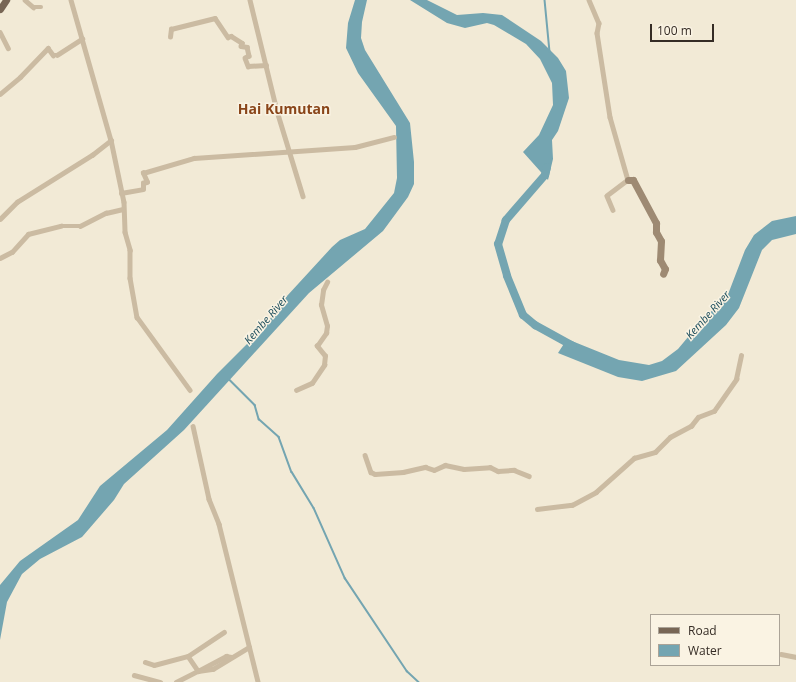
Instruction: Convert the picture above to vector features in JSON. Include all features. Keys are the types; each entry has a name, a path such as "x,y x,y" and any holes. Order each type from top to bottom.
{"main road":[{"path":"0,9 6,0"}],"street":[{"path":"25,0 32,7 40,7"},
{"path":"71,0 111,140 121,193 137,316 190,390"},
{"path":"250,0 276,111 291,151 303,196"},
{"path":"589,0 599,23 597,34 610,117 628,180"},
{"path":"170,37 171,29 215,18 228,37 231,36 242,43 241,46 247,47 249,56 245,58 248,66 266,64"},
{"path":"0,32 8,48"},
{"path":"0,94 20,78 48,48 53,55 57,55 82,39"},
{"path":"121,193 143,189 143,183 147,182 142,173 194,158 356,148 394,137"},
{"path":"0,219 17,202 92,155 111,140"},
{"path":"613,210 607,196 628,180 633,180 656,223 656,232 661,241 660,260 665,269 663,274"},
{"path":"0,258 12,252 28,234 61,226 80,226 106,213 123,209"},
{"path":"296,390 312,383 324,365 325,356 318,346 326,333 327,326 321,305 323,290 327,282"},
{"path":"536,509 572,505 584,496 596,492 634,458 655,452 670,437 691,426 698,418 714,411 736,380 741,356"},
{"path":"193,426 208,496 219,524 258,682"},
{"path":"365,455 371,472 375,474 403,472 425,467 434,470 445,465 464,469 490,467 498,471 514,470 529,476"},
{"path":"145,662 154,665 178,661 224,632"},
{"path":"176,682 198,671 213,669 249,647"},
{"path":"781,654 796,657"},
{"path":"188,656 198,671"},
{"path":"134,676 160,682"}],"water":[{"path":"355,0 367,0 362,22 361,38 365,50 410,123 414,162 414,184 408,197 383,231 309,293 184,430 124,484 114,500 82,537 40,559 22,574 7,602 0,640 0,585 20,561 78,520 100,486 167,430 217,374 264,327 287,296 332,247 340,240 365,229 394,193 397,178 396,126 358,73 346,48 348,23"},
{"path":"410,0 427,0 457,15 483,13 502,15 541,41 558,58 566,71 569,98 558,131 552,140 553,159 548,180 523,152 539,135 553,105 552,83 540,59 526,44 494,25 487,23 465,28 447,23"},
{"path":"796,216 796,234 772,240 762,250 739,308 726,325 676,371 642,381 618,377 558,353 567,339 619,360 649,365 662,361 678,349 704,318 727,297 745,250 754,235 772,221"}],"waterway":[{"path":"545,0 550,52"},
{"name":"Kembe River","path":"547,167 545,175 506,220 498,244 507,276 523,315 535,325 573,346"},
{"path":"229,379 255,405 259,419 279,437 292,472 314,508 345,578 407,671 419,682"}],"district":[{"name":"Hai Kumutan","path":"284,109"}]}
